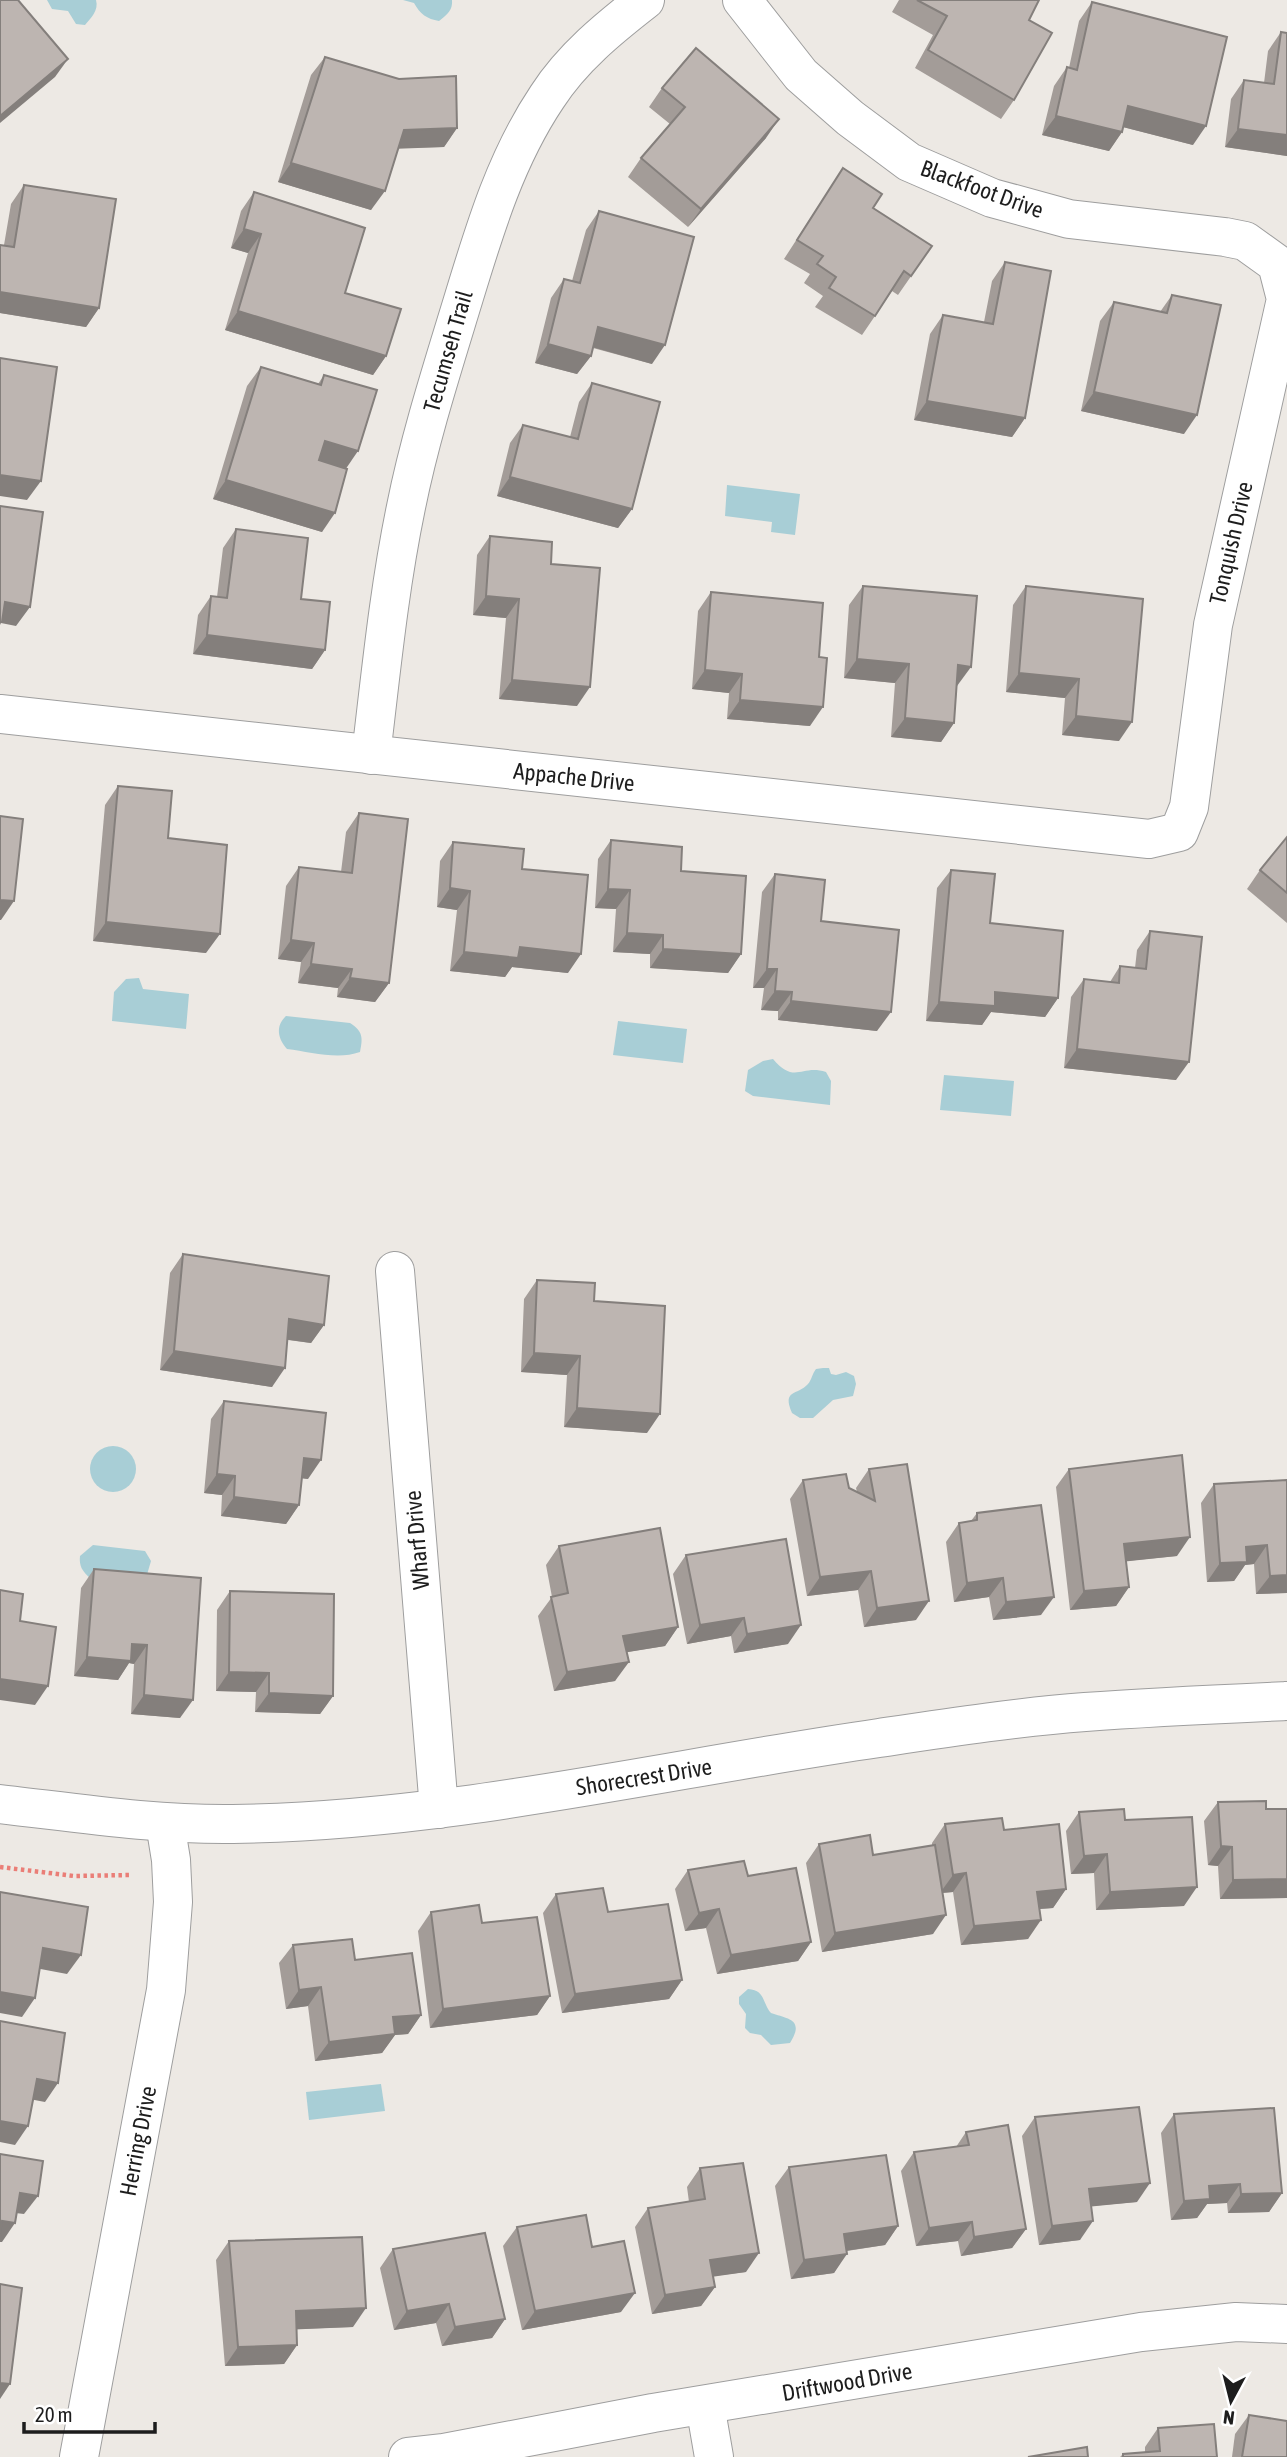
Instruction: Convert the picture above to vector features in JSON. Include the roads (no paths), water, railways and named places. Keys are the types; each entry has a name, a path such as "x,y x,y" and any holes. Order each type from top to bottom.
{"street":[{"name":"Tecumseh Trail","path":"371,755 390,589 406,505 433,402 496,196 520,143 548,95 585,51 645,0"},
{"name":"Blackfoot Drive","path":"741,0 801,75 850,118 909,162 992,198 1069,219 1245,241"},
{"name":"Tonquish Drive","path":"1149,839 1179,832 1189,807 1213,625 1286,299 1277,264 1245,241"},
{"name":"Appache Drive","path":"0,715 1149,839"},
{"name":"Wharf Drive","path":"395,1270 439,1808"},
{"name":"Shorecrest Drive","path":"0,1804 165,1823 235,1824 310,1820 439,1808 655,1776 877,1738 1082,1712 1287,1701"},
{"name":"Herring Drive","path":"79,2457 166,1990 173,1902 165,1823"},
{"name":"Driftwood Drive","path":"408,2457 444,2453 653,2413 1141,2332 1236,2322 1287,2324"},
{"path":"705,2405 714,2457"}],"water":[{"path":"47,0 96,0 96,7 85,25 76,24 68,11 52,9"},
{"path":"403,0 452,0 452,7 439,21 424,15 414,3"},
{"path":"727,485 800,494 795,535 771,532 772,522 725,516"},
{"path":"139,978 143,989 189,994 186,1029 112,1021 114,992 126,979"},
{"path":"286,1016 350,1023 361,1035 360,1052 333,1055 287,1049 279,1032 280,1024"},
{"path":"618,1021 687,1029 683,1063 613,1055"},
{"path":"773,1059 787,1071 826,1072 831,1081 830,1105 753,1096 745,1091 748,1070 763,1061"},
{"path":"944,1075 1014,1081 1011,1116 940,1110"},
{"path":"829,1368 831,1374 846,1372 854,1376 856,1384 853,1396 833,1400 813,1418 800,1418 792,1413 790,1396 808,1384 816,1369"},
{"path":"113,1446 129,1453 136,1469 129,1485 113,1492 97,1485 90,1469 97,1453"},
{"path":"93,1545 145,1551 151,1561 146,1578 90,1578 82,1568 80,1556"},
{"path":"748,1989 760,1994 771,2013 792,2021 796,2029 790,2043 771,2045 761,2035 750,2033 745,2028 746,2014 739,2004 739,1997"},
{"path":"381,2084 385,2111 309,2120 306,2092"}]}
